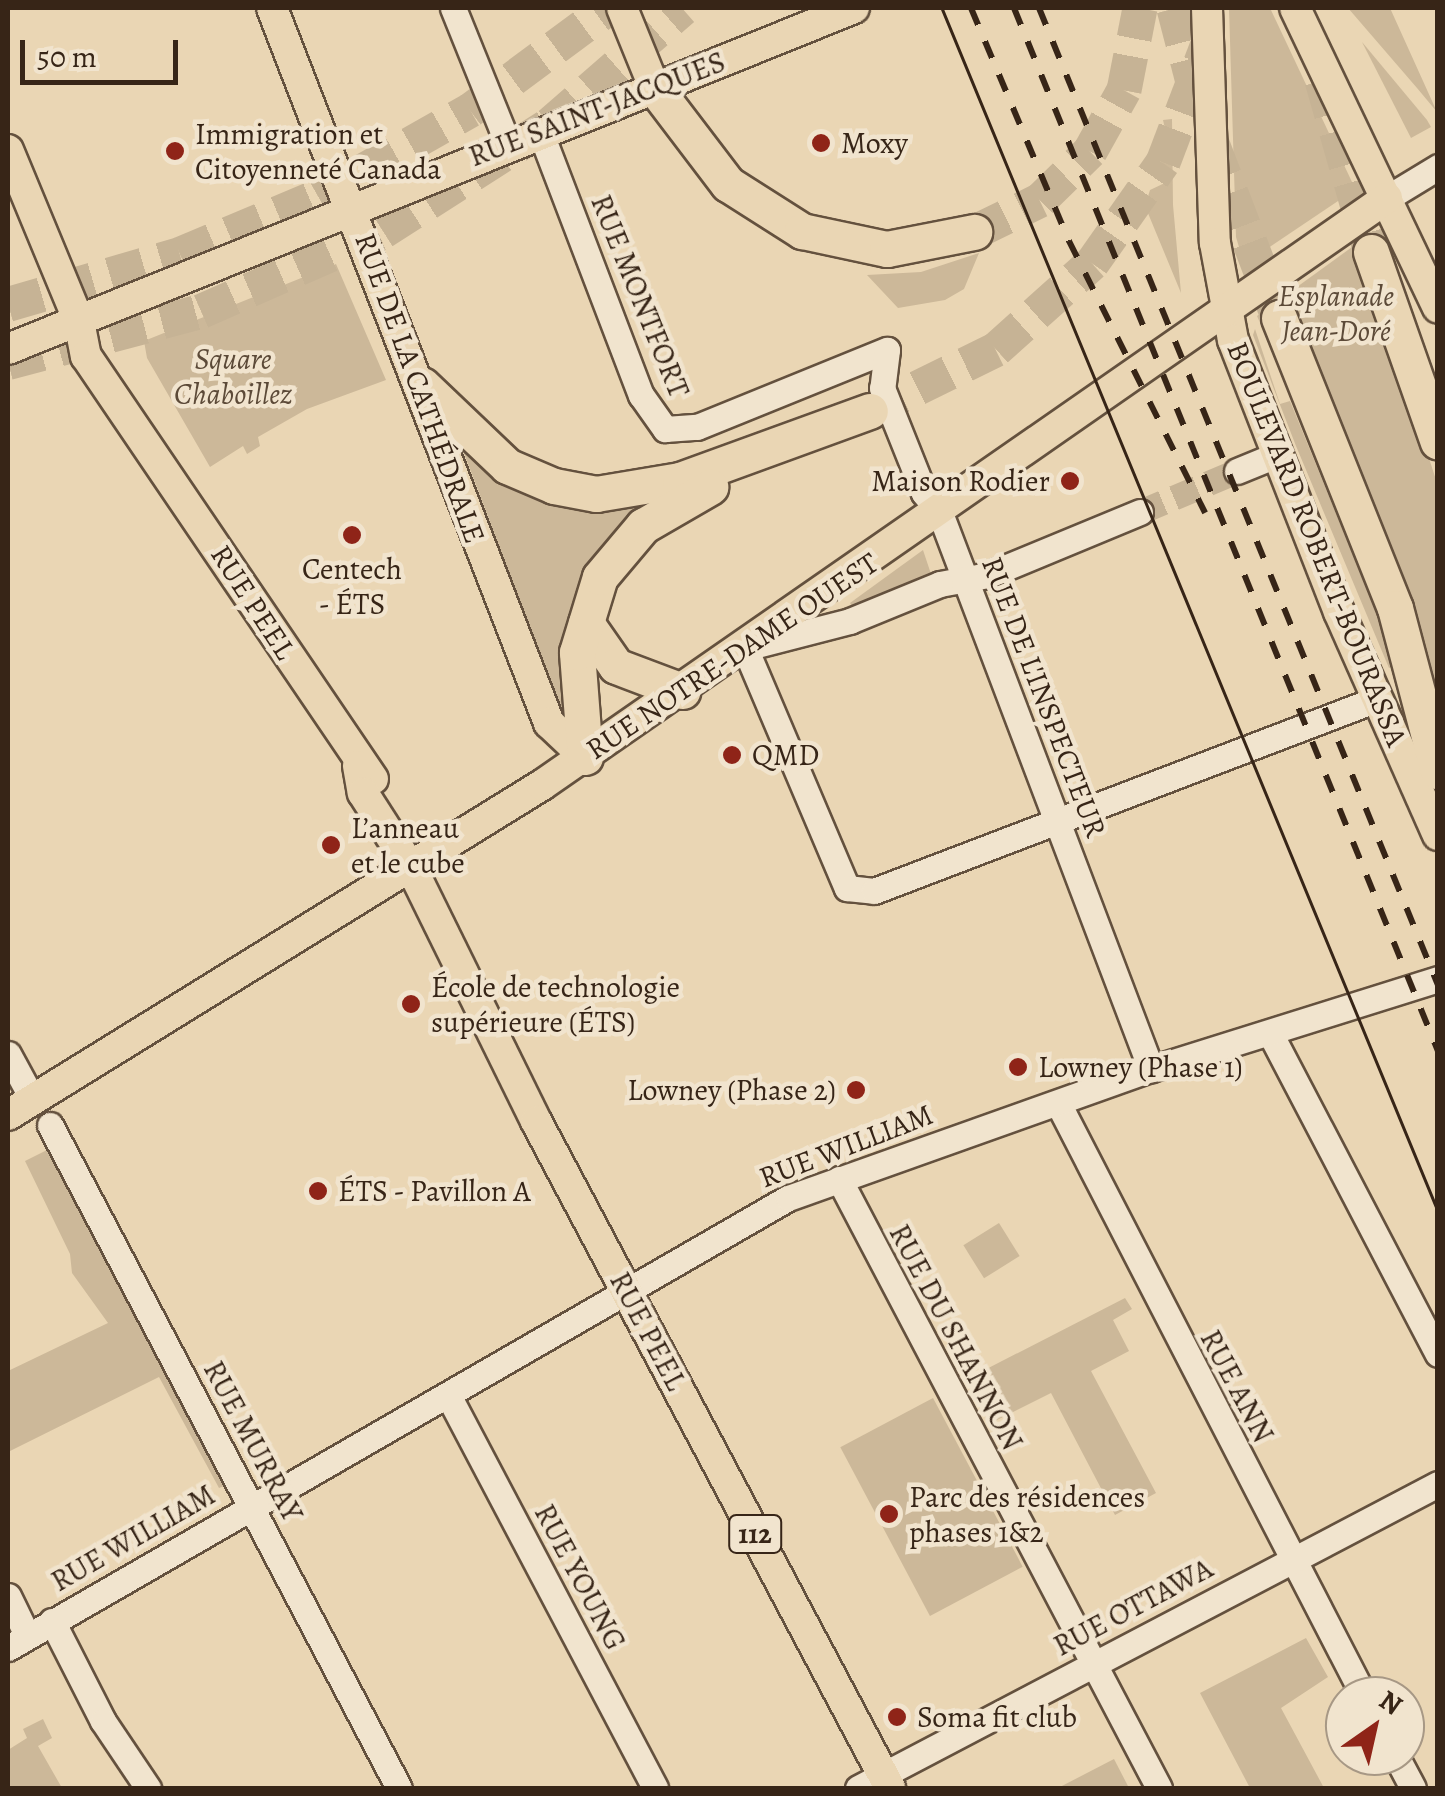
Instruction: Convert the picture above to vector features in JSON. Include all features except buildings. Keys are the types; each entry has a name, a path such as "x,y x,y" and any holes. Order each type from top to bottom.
{"highway":[{"path":"654,87 718,175 788,225 830,241 887,249 974,232"},
{"path":"1370,252 1438,442"},
{"path":"1280,318 1395,608 1438,771"},
{"path":"422,385 507,466 583,493 642,491 870,410"},
{"path":"584,757 577,666 586,623 606,568 643,526 835,425"},
{"path":"586,623 616,666 682,691"}],"main road":[{"name":"RUE DE LA CATHÉDRALE","path":"272,8 422,385 441,451 548,723 584,757"},
{"path":"622,8 654,87"},
{"name":"RUE SAINT-JACQUES","path":"8,349 352,206 854,8"},
{"name":"BOULEVARD ROBERT-BOURASSA","path":"1207,8 1212,209 1227,313 1276,455 1438,835"},
{"path":"1295,8 1438,308"},
{"name":"RUE PEEL","path":"8,150 78,321 130,390 146,439 358,766 363,793 413,871 877,1784"},
{"name":"RUE NOTRE-DAME OUEST","path":"30,1113 413,871 682,691 1387,198"}],"street":[{"path":"453,8 508,144"},
{"name":"RUE MONTFORT","path":"540,131 641,395 662,427 692,429 887,350"},
{"name":"RUE NOTRE-DAME OUEST","path":"1387,198 1438,168"},
{"name":"RUE DE L'INSPECTEUR","path":"887,350 882,388 924,493 940,512 1151,1070"},
{"path":"1237,471 1276,455"},
{"path":"1140,512 988,576 965,579 850,621 744,648 840,880 855,892 874,892 1058,824 1377,699"},
{"name":"RUE WILLIAM","path":"18,1642 769,1208 838,1179 1151,1070 1438,978"},
{"path":"1270,1033 1438,1354"},
{"name":"RUE MURRAY","path":"8,1054 30,1113 252,1508 399,1788"},
{"name":"RUE ANN","path":"1058,1103 1353,1676"},
{"name":"RUE DU SHANNON","path":"838,1179 1159,1788"},
{"name":"RUE YOUNG","path":"448,1395 655,1788"},
{"name":"RUE OTTAWA","path":"877,1784 1092,1665 1438,1484"},
{"path":"8,1596 18,1642"},
{"path":"52,1621 103,1721 148,1788"}],"green space":[{"path":"1229,8 1270,8 1352,182 1344,197 1252,259 1241,254 1236,237"},
{"path":"1348,8 1390,8 1437,112 1417,88"},
{"path":"1362,42 1427,120 1431,127 1411,138"},
{"path":"1172,119 1173,205 1181,293 1145,206 1150,190 1169,181 1159,156 1167,138 1163,120"},
{"name":"Esplanade Jean-Doré","path":"1359,242 1437,483 1437,722 1257,316"},
{"path":"979,253 964,289 945,300 898,308 867,275 921,272"},
{"name":"Square Chaboillez","path":"336,264 386,380 307,409 258,437 260,446 247,454 243,446 210,467 147,358 144,341"},
{"path":"1255,329 1280,404 1290,401 1373,604 1395,665 1389,668 1296,446 1253,335"},
{"path":"462,448 489,472 550,501 642,509 612,535 576,592 563,650 570,708 562,712"},
{"path":"923,550 931,574 853,608 850,603"},
{"path":"47,1150 224,1486 219,1488 159,1377 8,1452 8,1371 108,1323 72,1273 70,1254 25,1161"},
{"path":"999,1223 1020,1256 984,1278 963,1245"},
{"path":"1125,1298 1132,1309 1113,1320 1129,1351 1091,1371 1156,1493 1115,1515 1051,1393 993,1422 969,1378"},
{"path":"933,1398 1023,1567 930,1616 840,1447"},
{"path":"1306,1638 1327,1676 1281,1708 1324,1788 1250,1788 1200,1693"},
{"path":"43,1719 52,1738 38,1746 62,1788 8,1788 8,1750 27,1738 23,1729"},
{"path":"1114,1759 1129,1788 1058,1788"}],"tunnel":[{"path":"8,304 180,254 318,196 470,110 608,8"},
{"path":"8,362 201,311 383,231 550,124 683,8"},
{"path":"974,232 1040,200 1090,151 1124,90 1140,8"},
{"path":"1174,8 1195,89"},
{"path":"870,411 996,349 1092,263 1163,162 1209,41"},
{"path":"1322,80 1371,252"},
{"path":"1212,143 1279,318"},
{"path":"1140,512 1237,471"}],"tram line":[{"path":"942,8 1438,1211"}],"railway":[{"path":"971,8 1069,241 1205,513"},
{"path":"1014,8 1438,1051"},
{"path":"1039,8 1438,985"}],"place":[{"name":"Moxy","path":"821,143"},
{"name":"Immigration et Citoyenneté Canada","path":"175,151"},
{"name":"Maison Rodier","path":"1070,481"},
{"name":"Centech - ÉTS","path":"352,535"},
{"name":"QMD","path":"732,755"},
{"name":"L’anneau et le cube","path":"331,845"},
{"name":"École de technologie supérieure (ÉTS)","path":"411,1004"},
{"name":"Lowney (Phase 1)","path":"1018,1067"},
{"name":"Lowney (Phase 2)","path":"856,1090"},
{"name":"ÉTS - Pavillon A","path":"318,1191"},
{"name":"Parc des résidences phases 1&2","path":"889,1514"},
{"name":"Soma fit club","path":"897,1717"}]}
